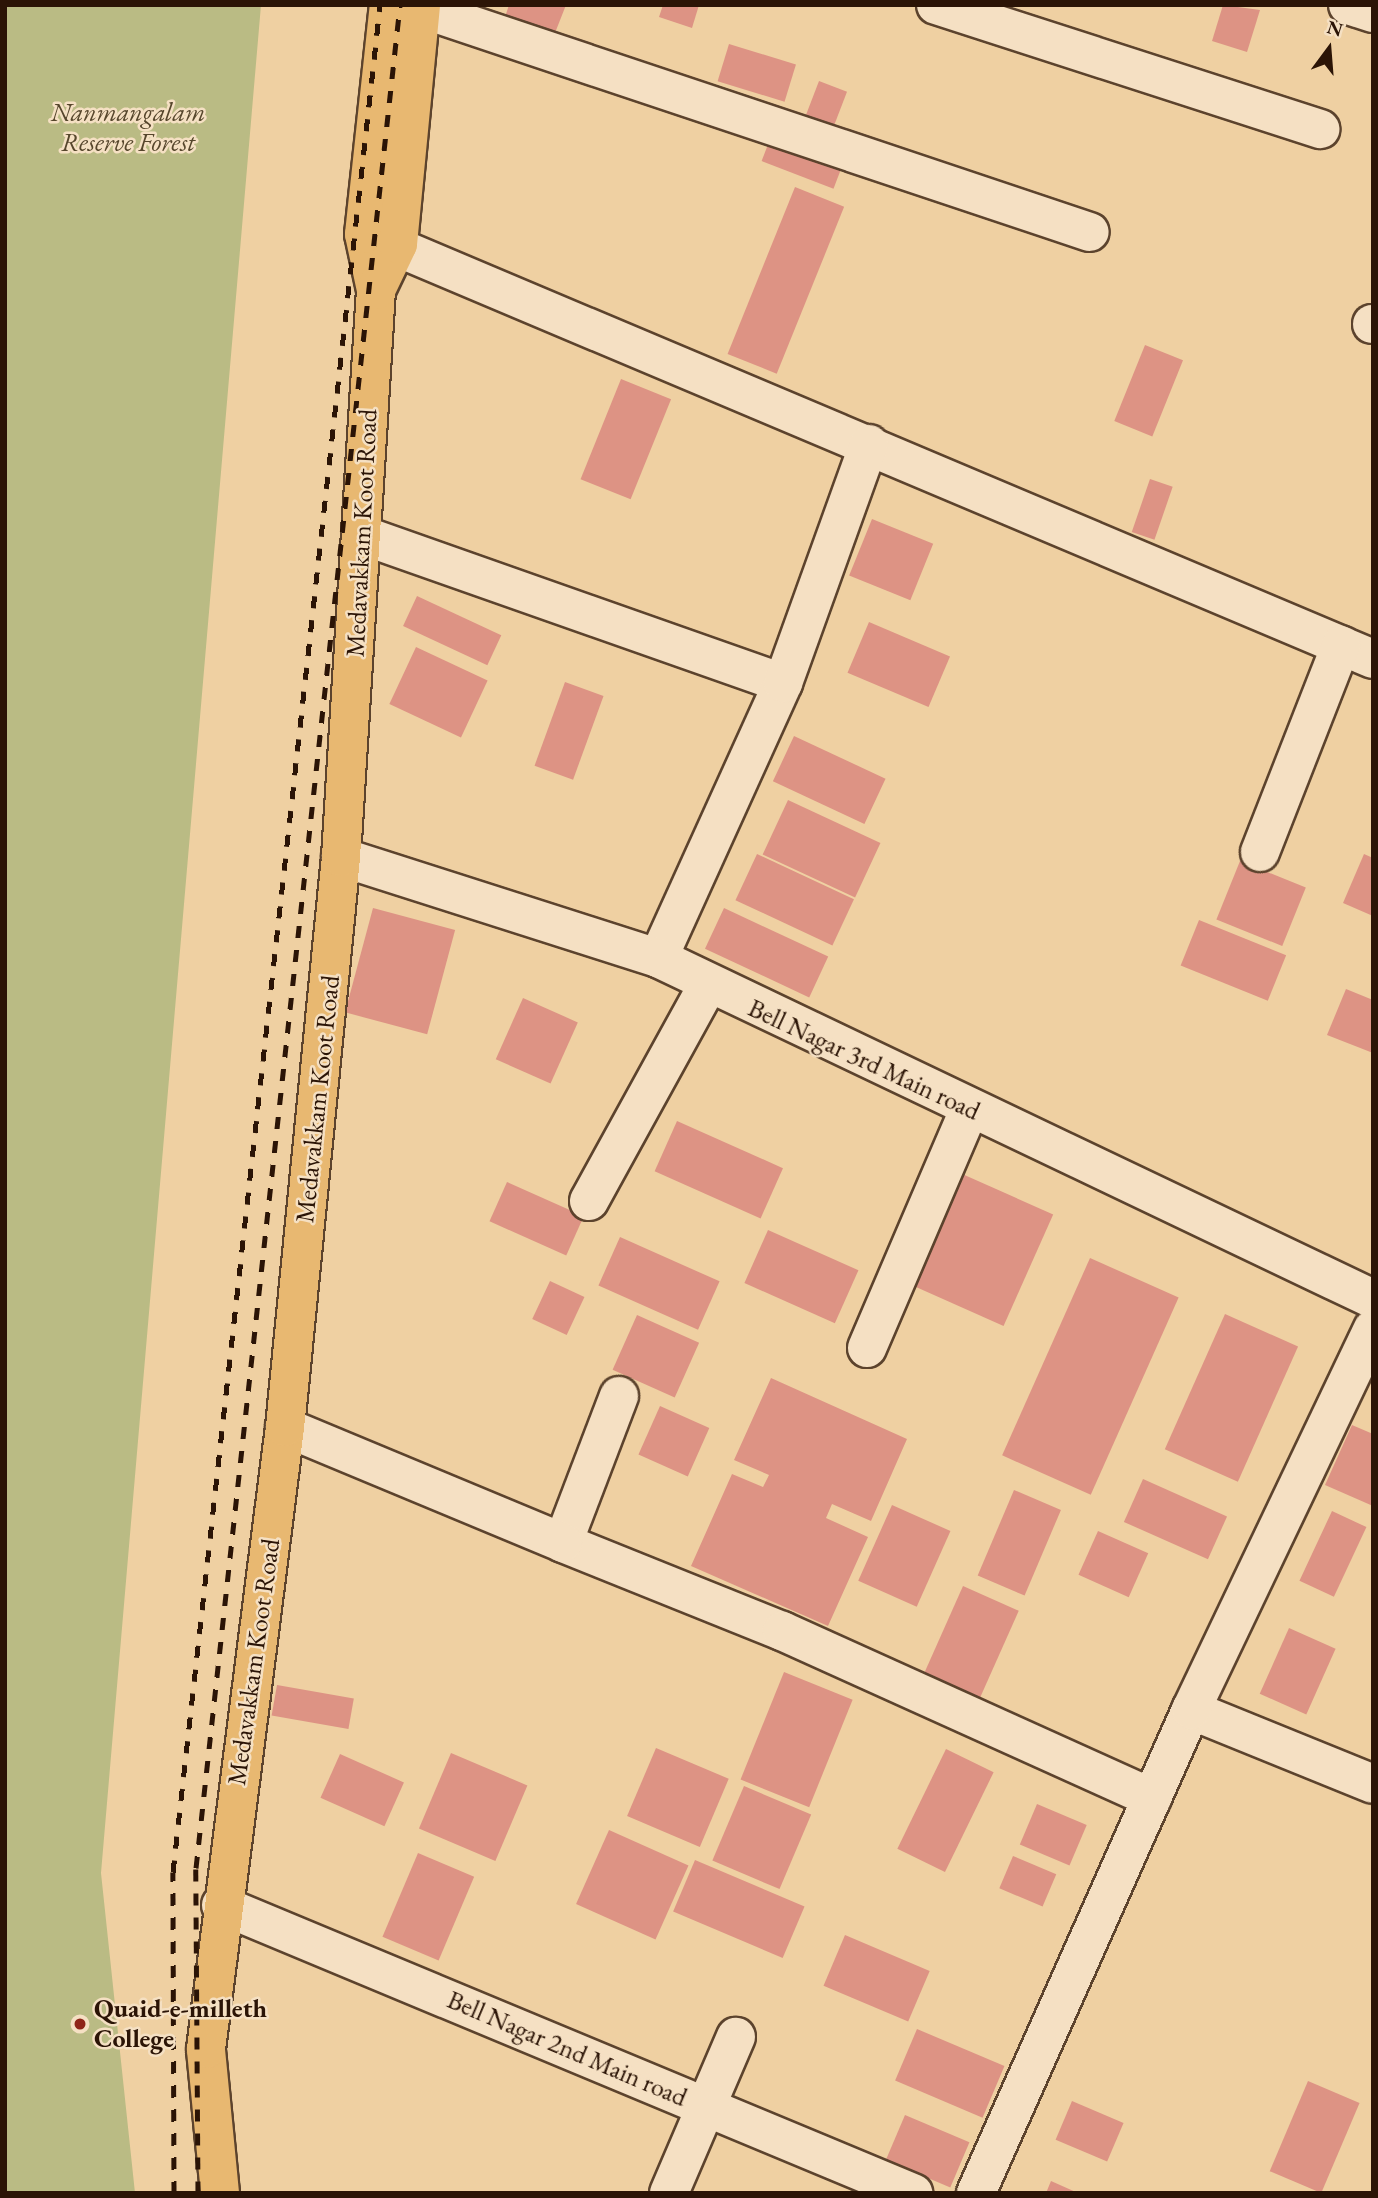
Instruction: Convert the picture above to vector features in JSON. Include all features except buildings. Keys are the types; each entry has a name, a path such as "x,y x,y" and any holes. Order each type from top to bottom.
{"main road":[{"name":"Medavakkam Koot Road","path":"220,2193 206,2049 221,1905 285,1427 341,857 376,290 410,6"}],"street":[{"path":"936,5 1320,129"},
{"path":"1349,5 1373,13"},
{"path":"410,6 1090,232"},
{"path":"381,239 1357,652 1260,852"},
{"path":"658,958 783,683 869,444"},
{"path":"362,535 783,683"},
{"name":"Bell Nagar 3rd Main road","path":"341,857 658,958 707,986 1373,1299"},
{"path":"589,1200 707,986"},
{"path":"867,1348 969,1110"},
{"path":"976,2193 1191,1710 1373,1329"},
{"path":"563,1543 620,1396"},
{"path":"285,1427 782,1631 1153,1798"},
{"path":"1191,1710 1373,1784"},
{"name":"Bell Nagar 2nd Main road","path":"221,1905 913,2193"},
{"path":"669,2193 736,2037"}],"green space":[{"name":"Nanmangalam Reserve Forest","path":"5,5 261,5 101,1873 135,2193 5,2193"}],"railway":[{"path":"174,2193 173,1872 380,5"},
{"path":"198,2193 196,1868 400,5"}],"place":[{"name":"Quaid-e-milleth College","path":"80,2024"}]}
